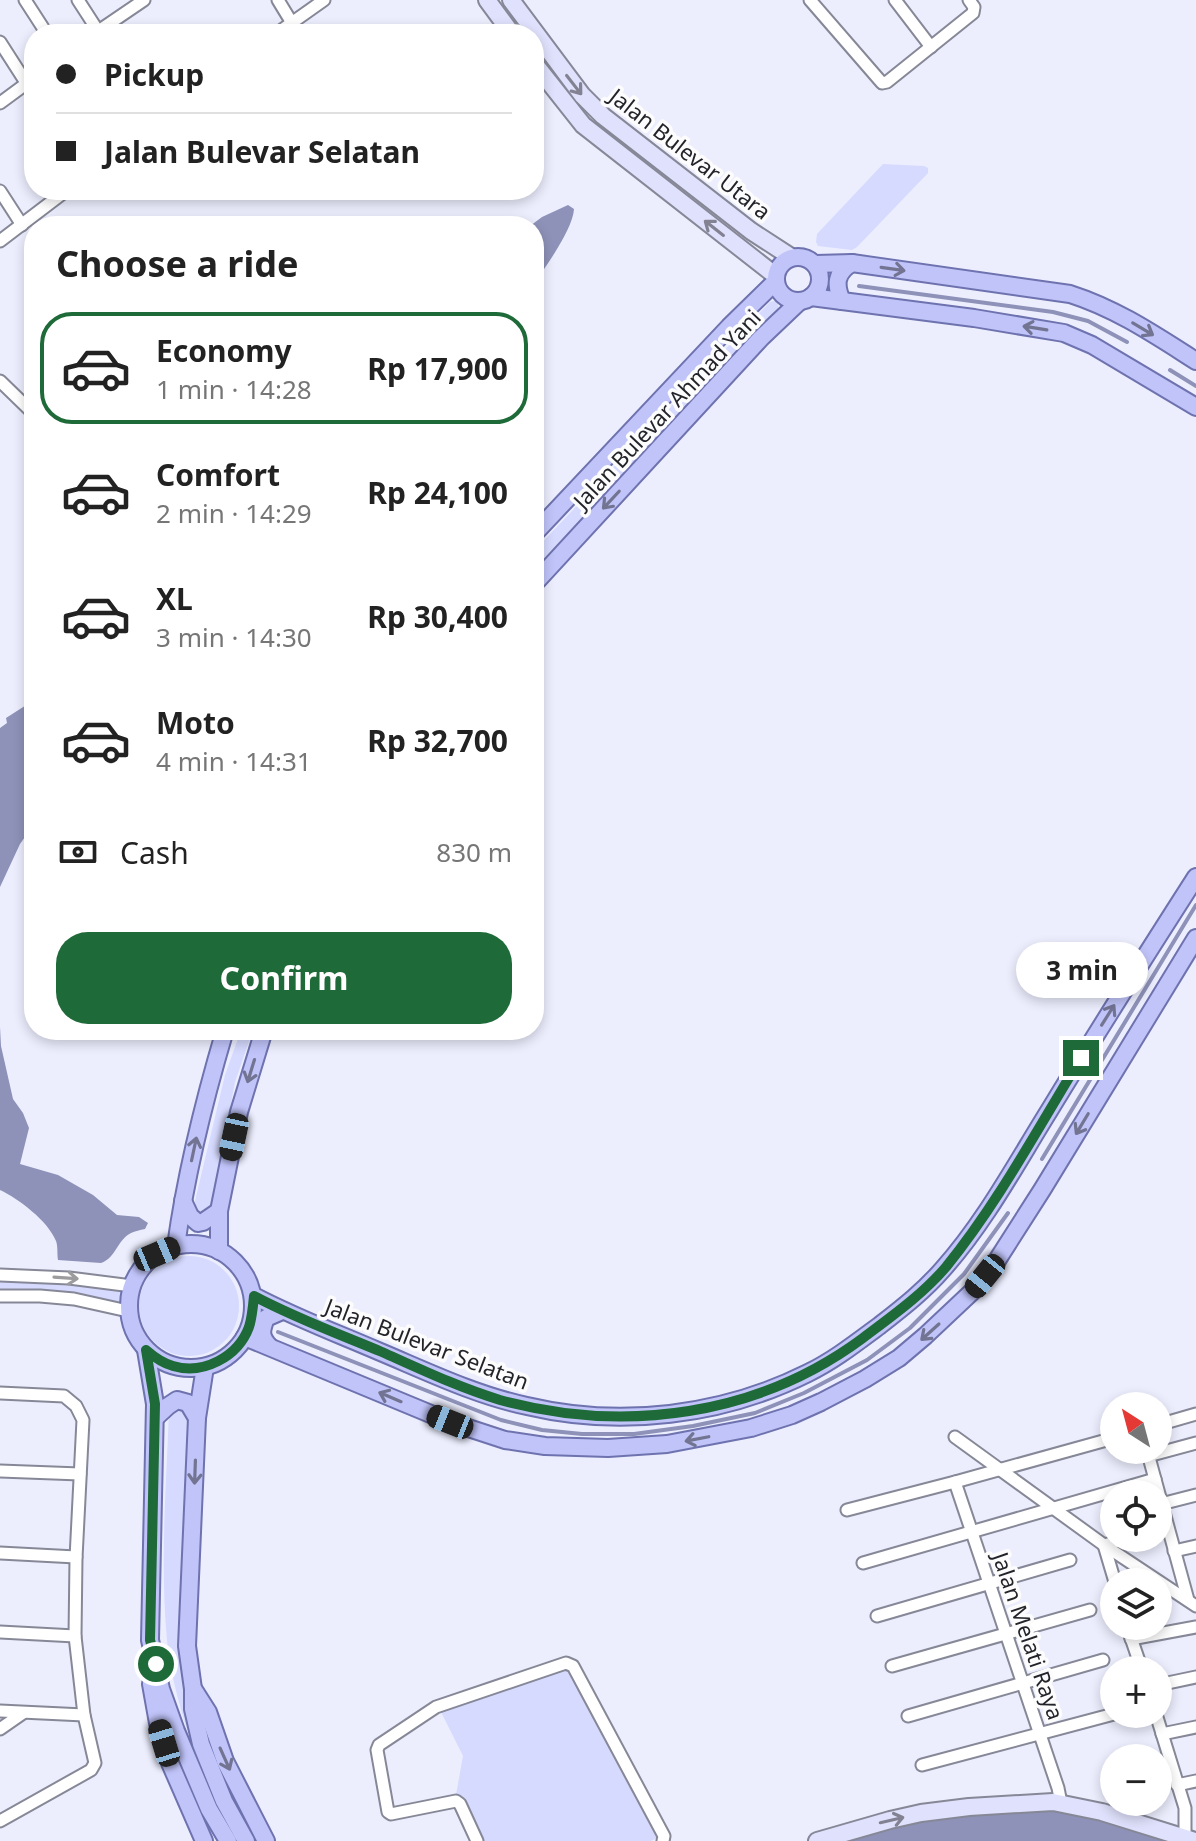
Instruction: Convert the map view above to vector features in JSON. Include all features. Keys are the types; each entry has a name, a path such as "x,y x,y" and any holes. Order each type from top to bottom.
{"main road":[{"path":"805,299 815,293 820,283 820,272 816,264 805,257 791,257 783,262 776,279 779,291 794,301 842,301 1055,331 1073,336 1108,354 1196,407"},
{"path":"816,264 852,263 1070,294 1103,305 1196,361"},
{"path":"842,301 837,278 852,263"},
{"name":"Jalan Bulevar Ahmad Yani","path":"544,523 776,279"},
{"name":"Jalan Bulevar Ahmad Yani","path":"544,573 751,349 805,299"},
{"name":"Jalan Bulevar Selatan","path":"254,1296 282,1311 496,1399 592,1417 651,1416 707,1408 768,1391 810,1373 913,1300 944,1268 987,1210 1196,877"},
{"path":"245,1337 450,1422 505,1440 545,1446 643,1447 683,1442 751,1428 792,1415 865,1379 908,1351 975,1289 996,1262 1196,938"},
{"path":"176,1246 202,1107 222,1040"},
{"path":"219,1251 219,1211 239,1112 261,1040"},
{"path":"183,1201 190,1216 198,1223 219,1211"},
{"path":"198,1245 219,1251 242,1269 254,1296 245,1337 228,1356 205,1367 189,1369 158,1360 135,1335 128,1311 132,1286 142,1268 157,1254 176,1246 198,1245"},
{"path":"269,1346 261,1332 266,1318 282,1311"},
{"path":"146,1350 155,1404 151,1682 158,1723 177,1781 204,1841"},
{"path":"205,1367 197,1418 187,1646 193,1709 228,1841"},
{"path":"155,1418 177,1400 188,1403 197,1418"},
{"path":"150,1640 161,1689 176,1731 217,1805 246,1841"},
{"path":"193,1689 208,1712 225,1761 266,1841"}],"street":[{"path":"25,0 41,24"},
{"path":"78,0 93,24"},
{"path":"111,24 144,0"},
{"path":"278,0 292,23 324,0"},
{"path":"487,0 505,24"},
{"name":"Jalan Bulevar Utara","path":"511,0 529,24"},
{"path":"810,0 882,83 973,13 974,7 969,0"},
{"path":"895,0 931,47"},
{"path":"0,42 24,73"},
{"name":"Jalan Bulevar Utara","path":"544,45 577,90 603,116 751,231 791,257"},
{"name":"Jalan Bulevar Utara","path":"544,76 583,125 776,279"},
{"path":"0,103 24,85"},
{"path":"0,191 22,225 0,241"},
{"path":"34,216 54,200"},
{"path":"0,381 24,403"},
{"path":"0,1275 69,1278 132,1286"},
{"path":"0,1296 74,1299 128,1311"},
{"path":"0,1393 64,1396 71,1400 83,1420 75,1636 84,1715 95,1763 94,1767 0,1821"},
{"path":"1172,1421 1196,1414"},
{"path":"955,1437 1100,1542"},
{"path":"847,1510 1100,1442"},
{"path":"1172,1448 1196,1443"},
{"path":"863,1563 1155,1479 1151,1464"},
{"path":"0,1471 80,1474"},
{"name":"Jalan Melati Raya","path":"955,1482 1061,1803"},
{"path":"1172,1501 1196,1495"},
{"path":"1174,1551 1196,1546"},
{"path":"1172,1547 1194,1604"},
{"path":"1115,1552 1194,1604"},
{"path":"0,1553 76,1557"},
{"path":"877,1616 1070,1560"},
{"path":"892,1666 1090,1610"},
{"path":"1172,1631 1196,1627"},
{"path":"0,1632 75,1636"},
{"path":"908,1716 1100,1661"},
{"path":"477,1841 456,1801 391,1814 388,1812 377,1750 379,1745 436,1707 566,1663 573,1666 664,1836 663,1841"},
{"path":"1172,1682 1196,1677"},
{"path":"0,1711 84,1715"},
{"path":"0,1729 23,1713"},
{"path":"922,1765 1100,1718"},
{"path":"1162,1734 1196,1727"},
{"path":"817,1841 921,1813 1053,1802 1102,1812 1190,1840 1185,1808 1160,1728"},
{"path":"1177,1785 1196,1781"}],"shaded area":[{"path":"883,164 924,166 928,168 928,173 857,247 852,250 818,246 817,234"},
{"path":"568,205 574,209 569,227 544,269 544,216"},
{"path":"770,302 778,303 779,311 544,558 544,540"},
{"path":"24,706 24,838 0,887 0,728 7,723 6,718"},
{"path":"0,1027 13,1099 29,1128 20,1164 58,1175 93,1195 117,1215 139,1217 148,1223 145,1229 126,1236 106,1261 58,1260 56,1241 47,1226 24,1205 0,1190"},
{"path":"237,1040 250,1040 235,1082 211,1210 205,1215 196,1213 195,1201 225,1075"},
{"path":"189,1256 208,1260 225,1270 235,1287 239,1306 235,1325 225,1342 208,1352 189,1356 170,1352 153,1342 143,1325 139,1306 143,1287 153,1270 170,1260"},
{"path":"0,1275 132,1286 128,1311 74,1299 0,1296"},
{"path":"180,1405 189,1415 179,1658 191,1727 187,1730 170,1663 164,1583 169,1412"},
{"path":"569,1665 657,1838 651,1841 479,1841 456,1795 463,1756 439,1708"},
{"path":"1053,1802 1195,1841 817,1841 890,1820"}],"waterway":[{"path":"859,286 1053,312 1088,321 1127,342"},
{"path":"1170,370 1196,386"},
{"path":"1042,1159 1196,905"},
{"path":"278,1332 501,1420 542,1430 634,1434 693,1426 755,1413 804,1393 867,1360 910,1328 964,1274 1008,1213"}],"route":[{"path":"156,1664 150,1640 155,1404 146,1350 158,1360 189,1369 221,1361 245,1337 254,1296 282,1311 496,1399 529,1407 592,1417 651,1416 707,1408 768,1391 810,1373 846,1350 913,1300 944,1268 987,1210 1081,1058"}]}
